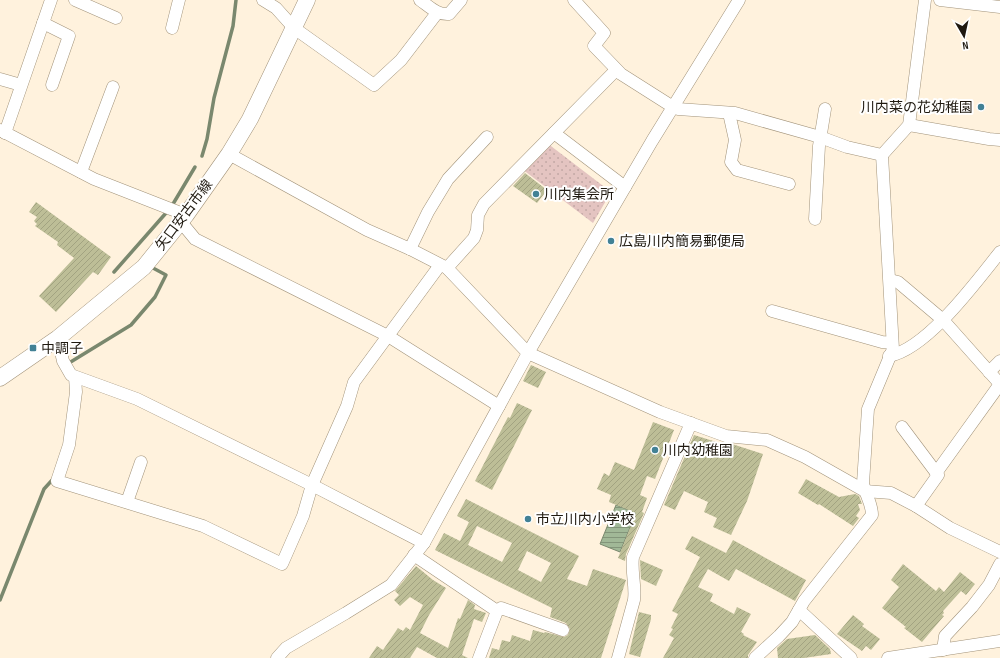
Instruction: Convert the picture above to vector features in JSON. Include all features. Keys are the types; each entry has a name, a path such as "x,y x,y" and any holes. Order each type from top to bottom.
{"main road":[{"name":"矢口安古市線","path":"0,378 58,338 144,267 183,219 229,154 250,119 308,0"}],"street":[{"path":"51,0 21,85 2,131 81,172 183,219 195,239 388,336 499,406"},
{"path":"75,0 116,18"},
{"path":"172,28 179,0"},
{"path":"263,0 276,8 294,28 374,85 401,60 437,13"},
{"path":"420,0 437,13 444,14 449,14 461,0"},
{"path":"576,0 604,33 594,46 621,74 673,107 678,109 729,113 820,137 847,147 882,155"},
{"path":"277,658 286,648 346,614 390,585 424,544 528,353 625,187 739,0"},
{"path":"755,658 780,636 792,622 804,601 872,514 872,508 863,483 868,409 893,349 882,155 909,125 925,0"},
{"path":"940,0 1000,7"},
{"path":"43,23 69,36 52,85"},
{"path":"75,377 76,392 69,445 57,481 204,526 282,564 303,516 312,485 347,406 354,382 388,336 443,267 474,238 477,230 478,215 484,204 616,70"},
{"path":"0,79 21,85"},
{"path":"81,172 114,87"},
{"path":"815,219 819,146 825,109"},
{"path":"729,113 735,140 731,162 737,170 789,184"},
{"path":"909,125 1000,140"},
{"path":"554,133 625,187"},
{"path":"410,249 428,212 448,179 487,137"},
{"path":"229,154 367,230 410,249 443,267 528,353 660,412 726,436 767,440 805,457 865,491 891,493 916,506 950,528 1000,552"},
{"path":"890,356 906,351 932,330 966,295 1000,252"},
{"path":"890,280 898,282 942,320 1000,384 936,473"},
{"path":"772,311 882,342 892,343"},
{"path":"58,338 63,361 71,375 137,399 312,485 424,544"},
{"path":"989,372 1000,361"},
{"path":"618,658 634,600 635,592 632,567 633,557 692,423"},
{"path":"902,427 938,475 916,506"},
{"path":"126,502 141,462"},
{"path":"414,556 497,611"},
{"path":"943,650 945,636 972,607 989,585 1000,564"},
{"path":"479,658 497,611 501,608 563,630"},
{"path":"799,610 851,658"},
{"path":"888,658 1000,641"}],"shaded area":[{"path":"547,143 611,192 593,223 522,169"},
{"path":"616,505 636,513 620,552 600,544"}],"building":[{"path":"525,173 547,190 537,203 513,186"},
{"path":"36,202 111,257 98,275 93,272 56,312 39,296 74,258 57,245 58,242 35,226 37,224 34,221 37,217 29,212"},
{"path":"531,365 546,372 538,388 523,381"},
{"path":"517,403 532,410 492,490 475,481 508,417 510,418"},
{"path":"653,422 674,430 655,479 647,476 640,495 647,498 642,512 644,513 626,554 625,561 618,558 636,513 609,502 611,495 597,489 604,473 609,476 615,462 634,470"},
{"path":"694,435 726,445 732,444 763,454 747,501 731,535 713,527 717,518 704,512 708,502 684,491 675,510 664,505"},
{"path":"806,479 839,497 855,494 859,496 862,504 858,504 860,510 856,516 859,518 853,526 819,504 818,505 798,493"},
{"path":"466,499 579,556 567,579 587,586 593,569 626,580 601,658 489,658 492,648 499,650 502,640 510,642 512,635 530,641 533,630 564,637 568,635 570,629 566,623 550,617 552,608 435,550 444,533 460,541 469,522 457,516","holes":["477,526 512,543 502,562 468,545","527,551 551,563 541,582 518,570"]},
{"path":"692,536 726,553 733,540 806,580 795,601 736,569 729,581 708,569 698,587 713,594 710,601 734,614 737,607 751,614 741,632 744,634 743,635 757,642 748,655 748,658 663,658 674,638 669,635 673,629 671,628 678,614 672,611 700,557 685,549"},
{"path":"640,560 663,570 656,586 641,579"},
{"path":"903,564 936,591 939,587 944,592 960,572 975,584 966,595 961,591 943,611 944,613 942,615 944,616 922,642 882,608 899,587 891,580"},
{"path":"416,566 433,580 446,588 429,615 420,633 448,648 458,618 460,619 468,600 475,605 474,609 486,613 482,622 474,619 462,655 468,658 437,658 417,647 410,658 369,658 377,646 383,650 398,628 403,631 406,627 410,630 423,605 410,597 400,606 394,600 399,595 395,591"},
{"path":"639,612 651,615 640,657 629,654"},
{"path":"853,615 864,624 862,626 880,639 871,650 866,646 862,651 837,634"},
{"path":"815,635 830,649 831,654 804,658 778,658 777,648 787,639"}],"waterway":[{"path":"202,156 207,139 214,98 233,26 236,0"},
{"path":"173,204 195,167"},
{"path":"114,272 166,213"},
{"path":"69,363 131,325 155,297 166,275 153,268"},
{"path":"0,600 44,489 54,478"}],"place":[{"name":"川内菜の花幼稚園","path":"981,107"},
{"name":"川内集会所","path":"536,194"},
{"name":"広島川内簡易郵便局","path":"611,241"},
{"name":"中調子","path":"33,348"},
{"name":"川内幼稚園","path":"655,450"},
{"name":"市立川内小学校","path":"528,519"}]}
